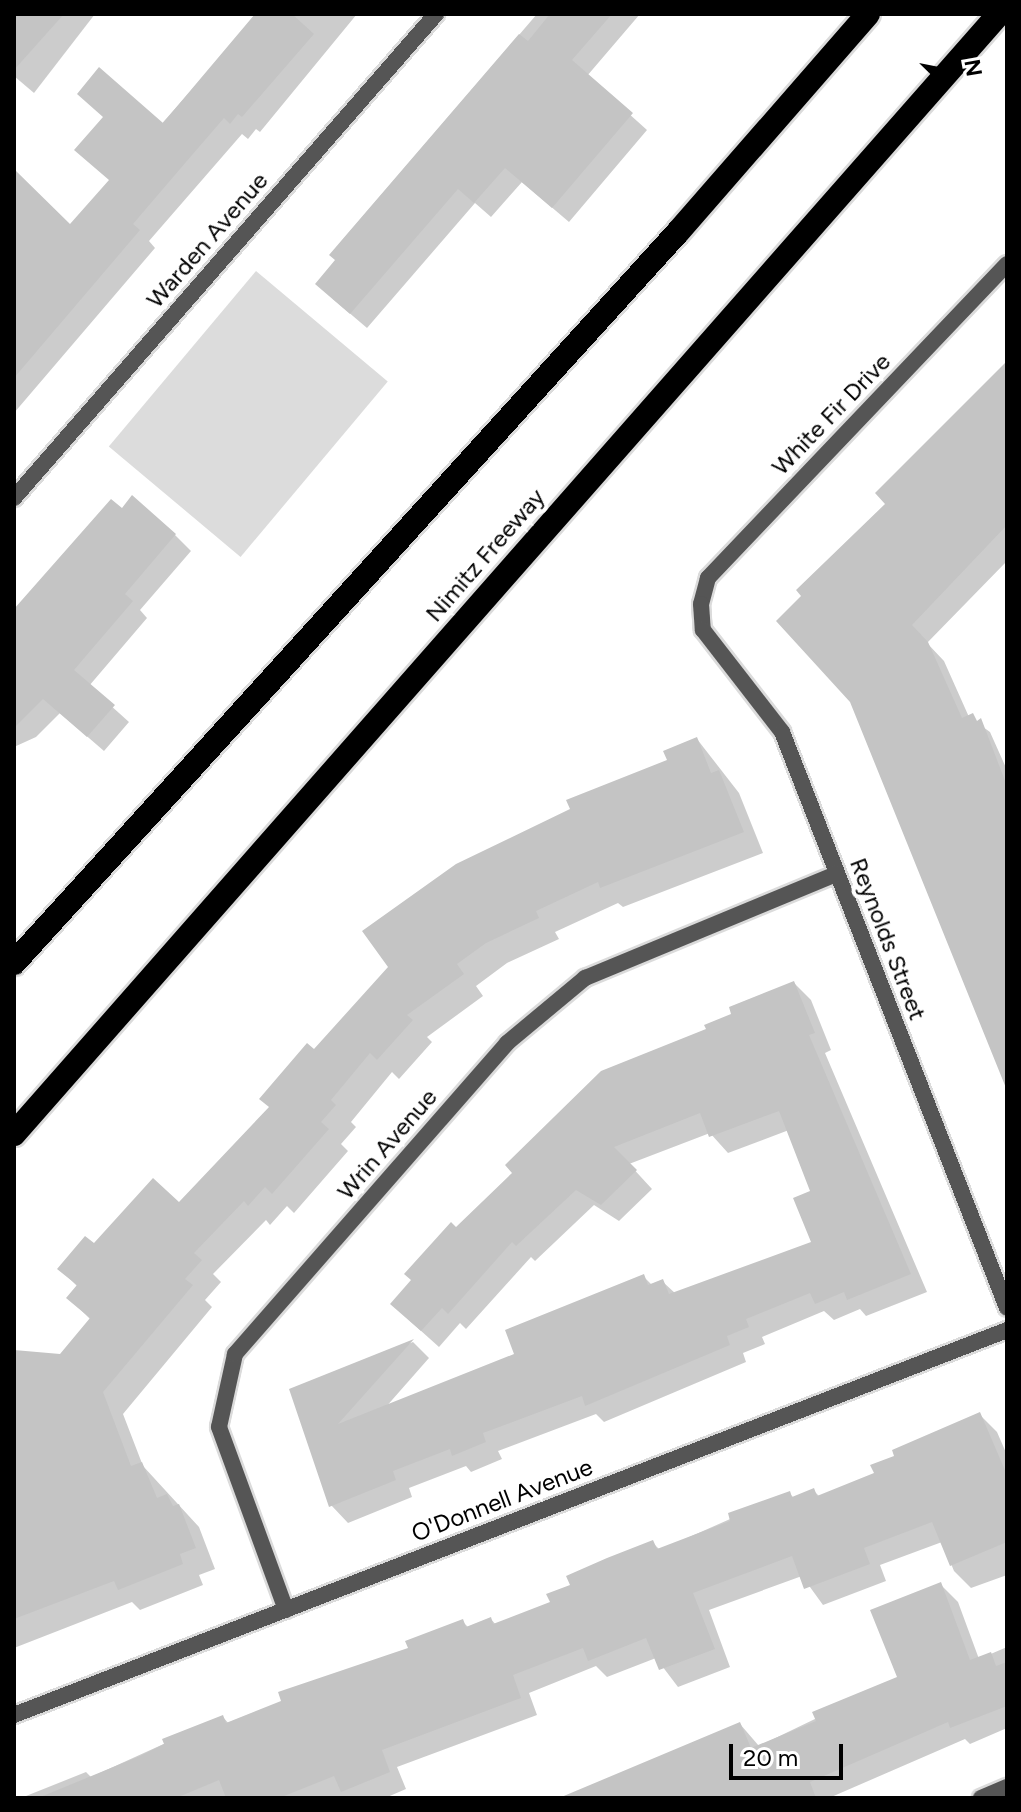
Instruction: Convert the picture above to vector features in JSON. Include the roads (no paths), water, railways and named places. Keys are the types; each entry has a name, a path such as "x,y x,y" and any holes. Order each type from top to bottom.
{"highway":[{"path":"14,963 678,232 868,14"},
{"name":"Nimitz Freeway","path":"14,1134 999,14"}],"street":[{"name":"Warden Avenue","path":"14,498 436,14"},
{"name":"White Fir Drive","path":"701,604 708,578 1007,264"},
{"name":"Reynolds Street","path":"701,604 703,630 782,732 1007,1308"},
{"name":"Wrin Avenue","path":"286,1610 219,1427 235,1354 507,1043 585,978 836,874"},
{"name":"O'Donnell Avenue","path":"14,1715 1007,1330"},
{"path":"981,1798 1007,1787"}]}
